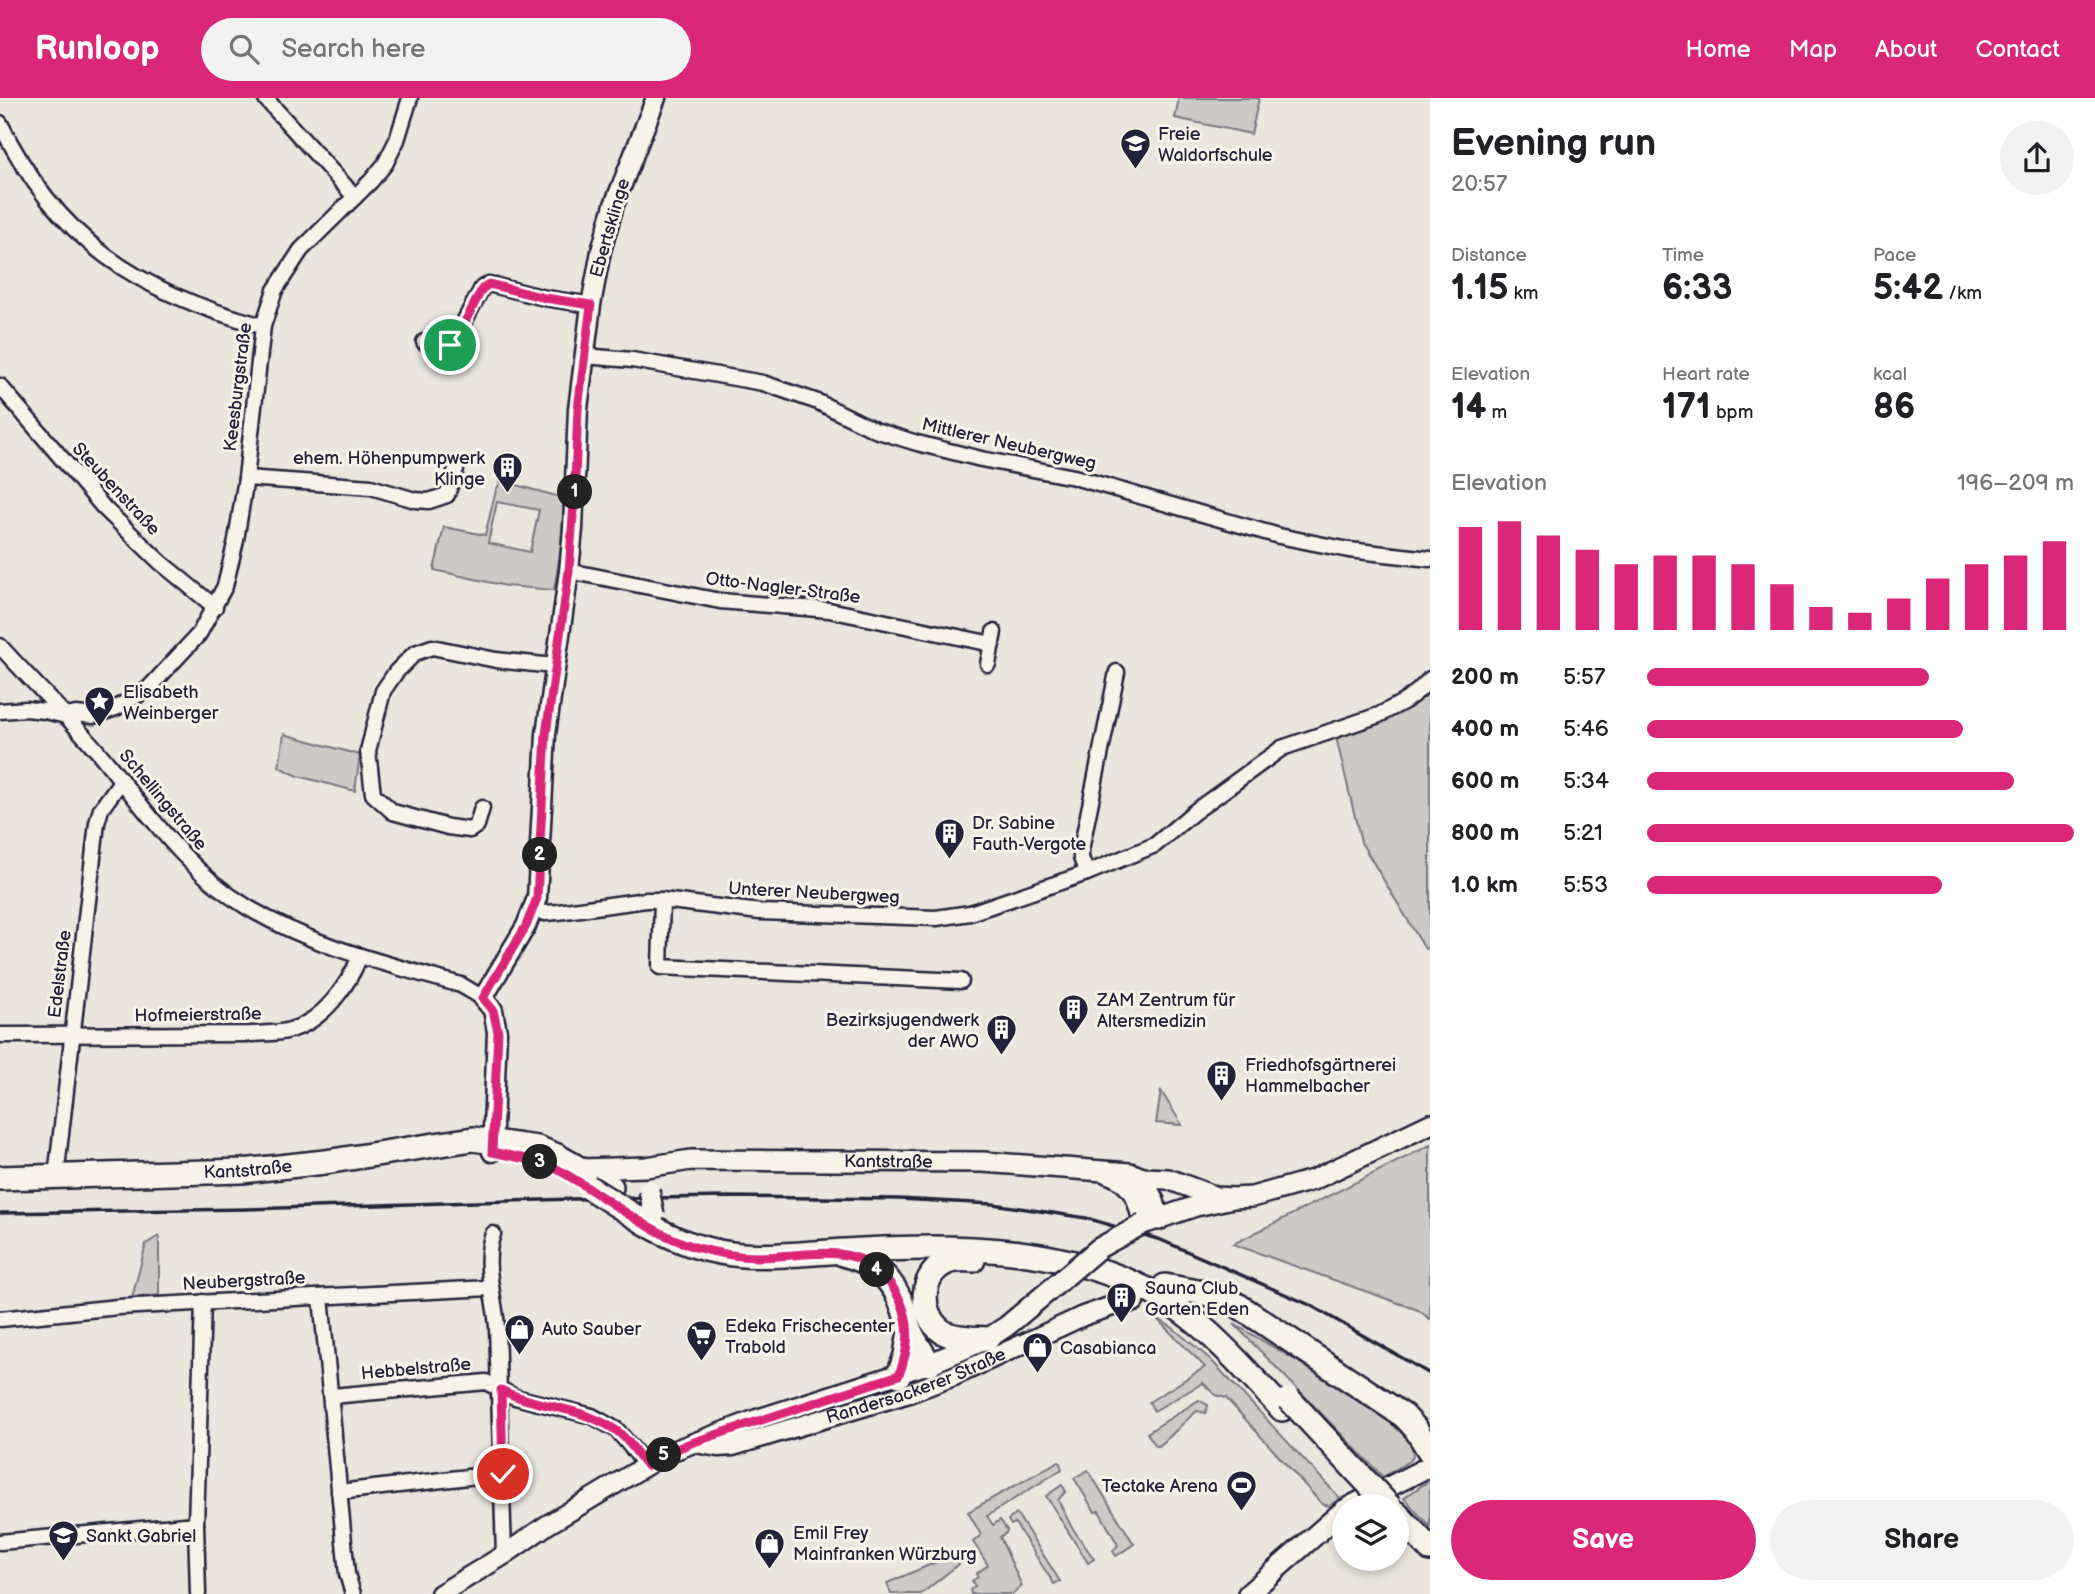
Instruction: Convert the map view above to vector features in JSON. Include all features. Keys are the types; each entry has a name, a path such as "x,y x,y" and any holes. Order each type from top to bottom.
{"main road":[{"name":"Randersackerer Straße","path":"929,1364 987,1339 1007,1326 1099,1248 1151,1222 1196,1206 1314,1180 1430,1124"},
{"name":"Kantstraße","path":"0,1178 202,1174 281,1168 473,1139 492,1146"},
{"path":"0,1190 247,1183 327,1174 492,1146 611,1187 652,1219 666,1236 724,1255 758,1257 930,1248 1005,1252 1051,1258 1107,1273 1147,1290 1179,1310 1224,1346 1377,1494"},
{"name":"Kantstraße","path":"584,1178 677,1162 984,1162 1130,1173 1143,1178 1168,1179 1216,1197 1240,1198"},
{"path":"652,1219 649,1190 661,1172 677,1162"},
{"name":"Kantstraße","path":"1099,1171 1124,1181 1151,1222"},
{"path":"584,1178 652,1219 700,1238 761,1246 912,1237 1012,1241 1063,1248 1125,1267 1149,1296 1179,1310"},
{"path":"1143,1178 1154,1201 1151,1222"},
{"path":"833,1252 862,1259 885,1277 894,1288 910,1331 929,1364"},
{"path":"987,1339 953,1336 934,1325 924,1303 930,1276 938,1267 951,1261 969,1259 1026,1265 1107,1284 1205,1314 1235,1342 1363,1494"},
{"path":"1149,1296 1220,1296 1240,1306 1404,1416 1416,1429 1430,1452"},
{"path":"899,1375 910,1331"},
{"path":"1375,1494 1430,1466"},
{"path":"1248,1594 1332,1520"},
{"path":"1409,1527 1430,1549"},
{"path":"1409,1544 1430,1565"}],"street":[{"path":"265,98 355,197"},
{"name":"Keesburgstraße","path":"0,711 45,710 66,716 93,716 116,708 149,689 199,634 225,586 234,551 246,478 263,326 275,290 300,250 385,164 397,140 410,98"},
{"name":"Ebertsklinge","path":"483,998 534,909 538,888 545,746 569,571 574,516 576,431 591,305 596,272 614,205 656,98"},
{"path":"0,122 36,184 56,212 94,249 133,276 172,295 209,310 263,326"},
{"path":"424,342 455,347 456,339 482,289 489,284 545,298 591,305"},
{"name":"Mittlerer Neubergweg","path":"584,356 632,360 763,383 818,402 875,430 917,443 1074,477 1279,536 1349,550 1430,559"},
{"name":"Steubenstraße","path":"0,386 104,508 160,562 215,607"},
{"name":"Keesburgstraße","path":"246,478 371,487 415,500 429,501 447,495 457,469"},
{"name":"Otto-Nagler-Straße","path":"569,571 720,601 829,610 993,638 988,664"},
{"name":"Schellingstraße","path":"0,646 66,716 188,862 227,894 306,938 461,985 483,998"},
{"path":"482,808 477,825 470,830 393,812 373,794 368,751 383,691 396,672 415,653 432,647 496,660 554,666"},
{"path":"1087,873 1081,850 1117,672"},
{"name":"Unterer Neubergweg","path":"534,909 545,913 640,900 662,900 760,912 936,918 970,913 1087,873 1155,845 1194,812 1282,748 1379,715 1412,696 1430,678"},
{"name":"Edelstraße","path":"56,1177 97,823 101,810 121,782"},
{"path":"662,900 660,967 961,981"},
{"name":"Hofmeierstraße","path":"0,1035 251,1034 291,1030 328,1006 343,988 360,956"},
{"path":"483,998 493,1010 498,1032 492,1146"},
{"path":"493,1234 490,1288 496,1304 501,1390 504,1555"},
{"name":"Neubergstraße","path":"0,1319 104,1308 490,1288"},
{"name":"Randersackerer Straße","path":"691,1443 733,1446 882,1402 954,1376 1083,1316 1149,1296"},
{"path":"321,1297 347,1574 353,1594"},
{"path":"198,1594 196,1524 203,1302"},
{"name":"Randersackerer Straße","path":"440,1594 547,1525 667,1453 929,1364"},
{"name":"Hebbelstraße","path":"331,1396 486,1382 515,1397 592,1416 617,1430 647,1466"},
{"path":"339,1492 503,1474"},
{"path":"0,1542 196,1524"}],"shaded area":[{"path":"1179,98 1259,98 1251,134 1175,118"},
{"path":"501,481 564,498 561,548 554,590 506,586 434,570 444,527 485,535 496,490","holes":["497,502 539,510 530,552 488,543"]},
{"path":"1430,679 1430,946 1425,949 1361,842 1336,737"},
{"path":"284,734 360,755 355,791 298,776 279,767"},
{"path":"1161,1091 1182,1125 1156,1123"},
{"path":"1430,1145 1430,1319 1418,1310 1233,1244"},
{"path":"159,1236 159,1295 132,1298 146,1244"},
{"path":"1155,1317 1173,1328 1210,1359 1336,1494 1332,1494 1332,1504 1329,1506 1322,1504 1226,1398 1215,1395 1203,1383 1154,1411 1149,1402 1205,1367"},
{"path":"1234,1324 1297,1361 1390,1422 1408,1439 1413,1457 1383,1477"},
{"path":"1199,1400 1208,1405 1206,1413 1197,1411 1164,1442 1156,1446 1147,1433"},
{"path":"1059,1461 1062,1469 987,1516 993,1525 1000,1520 1007,1530 1000,1537 1022,1586 1013,1594 971,1594 970,1590 975,1586 972,1581 978,1577 976,1574 988,1565 973,1542 981,1535 968,1512"},
{"path":"1088,1470 1134,1544 1116,1556 1113,1551 1118,1545 1099,1511 1095,1512 1074,1478"},
{"path":"1430,1480 1430,1527 1409,1504 1409,1495"},
{"path":"1062,1485 1066,1491 1058,1500 1071,1526 1094,1559 1088,1563 1046,1496"},
{"path":"1017,1514 1060,1581 1054,1584 1015,1523 1011,1525 1008,1520"},
{"path":"953,1555 959,1564 921,1594 891,1594 887,1583"}],"railway":[{"path":"0,1213 731,1197 899,1199 993,1204 1086,1218 1161,1240 1310,1305 1430,1374"}],"place":[{"name":"Freie Waldorfschule","path":"1135,171"},
{"name":"ehem. Höhenpumpwerk Klinge","path":"508,495"},
{"name":"Elisabeth Weinberger","path":"100,729"},
{"name":"Dr. Sabine Fauth-Vergote","path":"949,860"},
{"name":"ZAM Zentrum für Altersmedizin","path":"1074,1037"},
{"name":"Bezirksjugendwerk der AWO","path":"1002,1057"},
{"name":"Friedhofsgärtnerei Hammelbacher","path":"1222,1102"},
{"name":"Sauna Club Garten Eden","path":"1122,1325"},
{"name":"Auto Sauber","path":"519,1356"},
{"name":"Edeka Frischecenter Trabold","path":"702,1363"},
{"name":"Casabianca","path":"1037,1375"},
{"name":"Tectake Arena","path":"1241,1513"},
{"name":"Sankt Gabriel","path":"63,1563"},
{"name":"Emil Frey Mainfranken Würzburg","path":"770,1570"}],"route":[{"path":"450,345 456,339 482,289 489,284 545,298 591,305 578,409 569,571 546,734 537,898 526,926 483,998 493,1010 498,1032 492,1152 536,1161 555,1168 666,1236 692,1246 724,1255 758,1257 833,1252 862,1259 880,1272 894,1288 910,1331 899,1375 757,1419 667,1453 647,1466 617,1430 592,1416 515,1397 501,1390 503,1474"}]}
